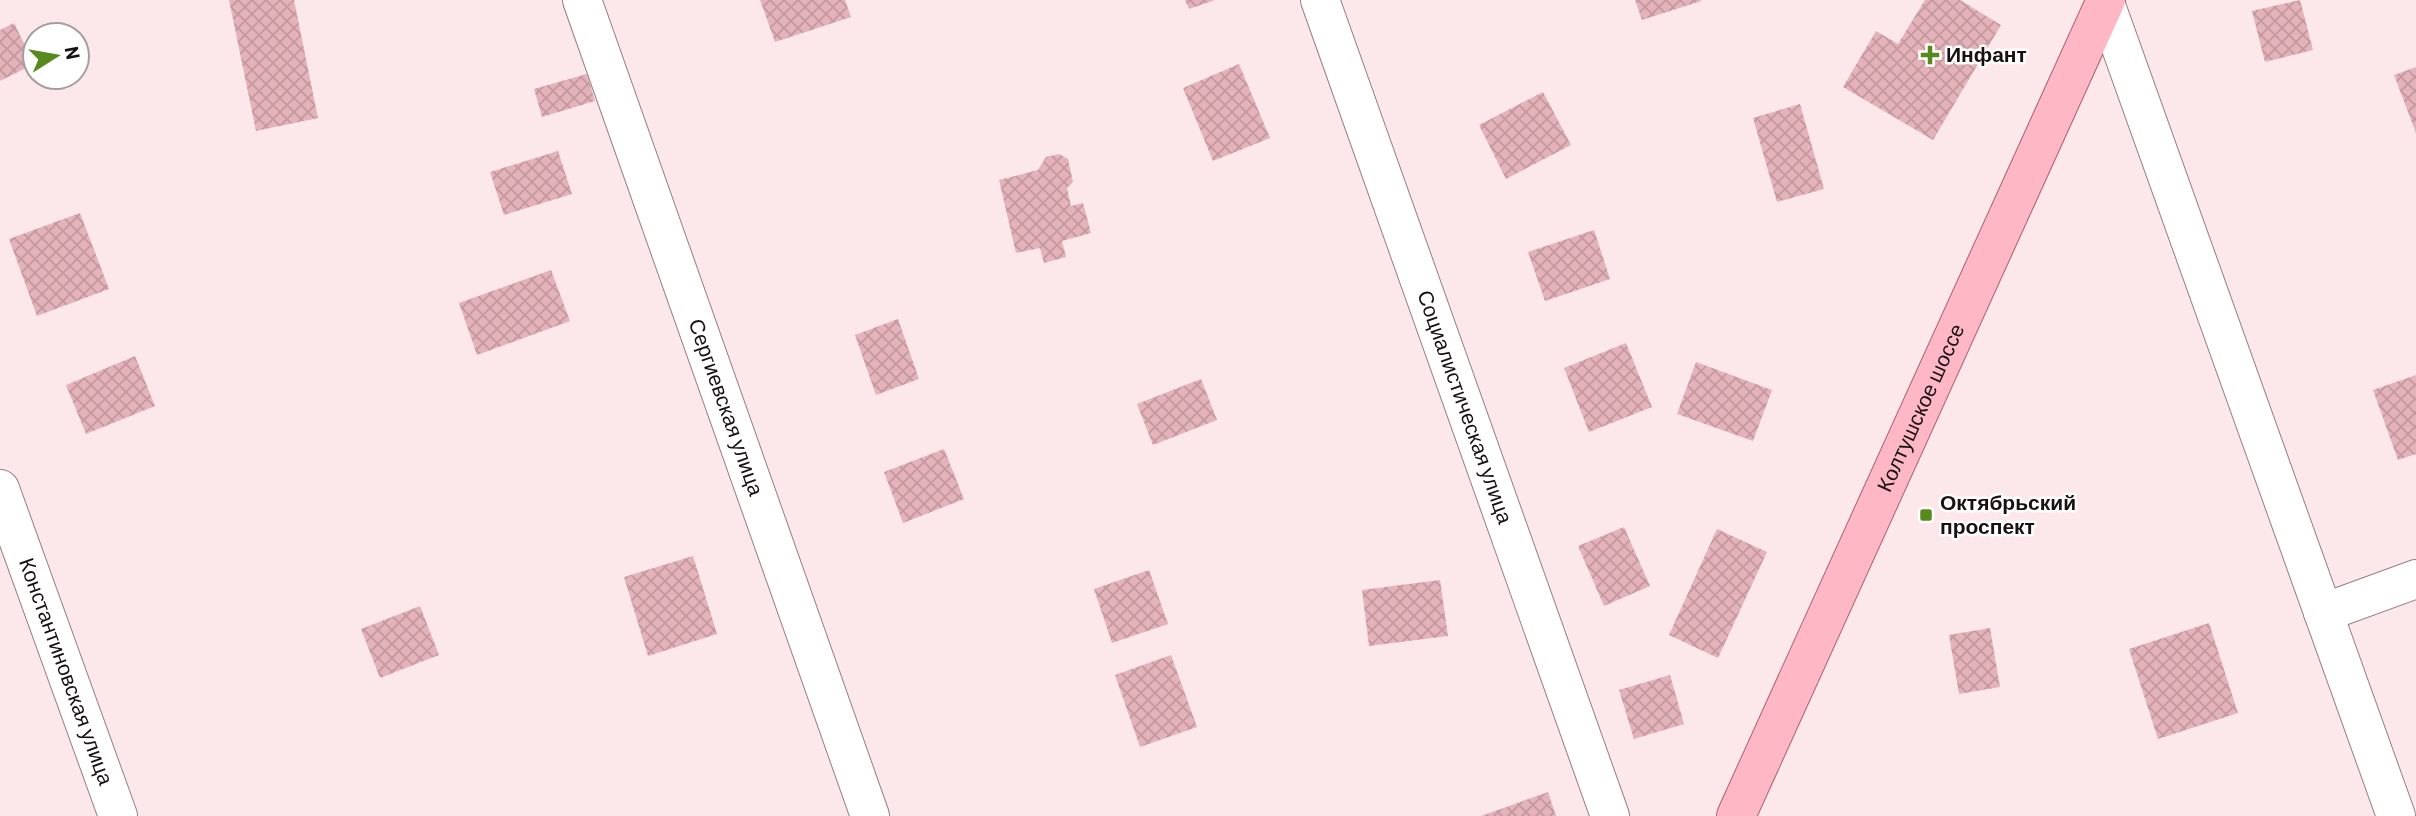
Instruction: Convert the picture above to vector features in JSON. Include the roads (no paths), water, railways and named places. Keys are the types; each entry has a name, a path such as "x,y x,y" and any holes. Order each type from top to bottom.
{"main road":[{"name":"Колтушское шоссе","path":"1737,816 2105,1"}],"street":[{"name":"Сергиевская улица","path":"582,0 870,816"},
{"name":"Социалистическая улица","path":"1320,0 1610,816"},
{"path":"2105,1 2396,816"},
{"name":"Константиновская улица","path":"0,489 118,816"},
{"path":"2323,613 2416,579"}],"place":[{"name":"Инфант","path":"1930,55"},
{"name":"Октябрьский проспект","path":"1926,515"}]}
